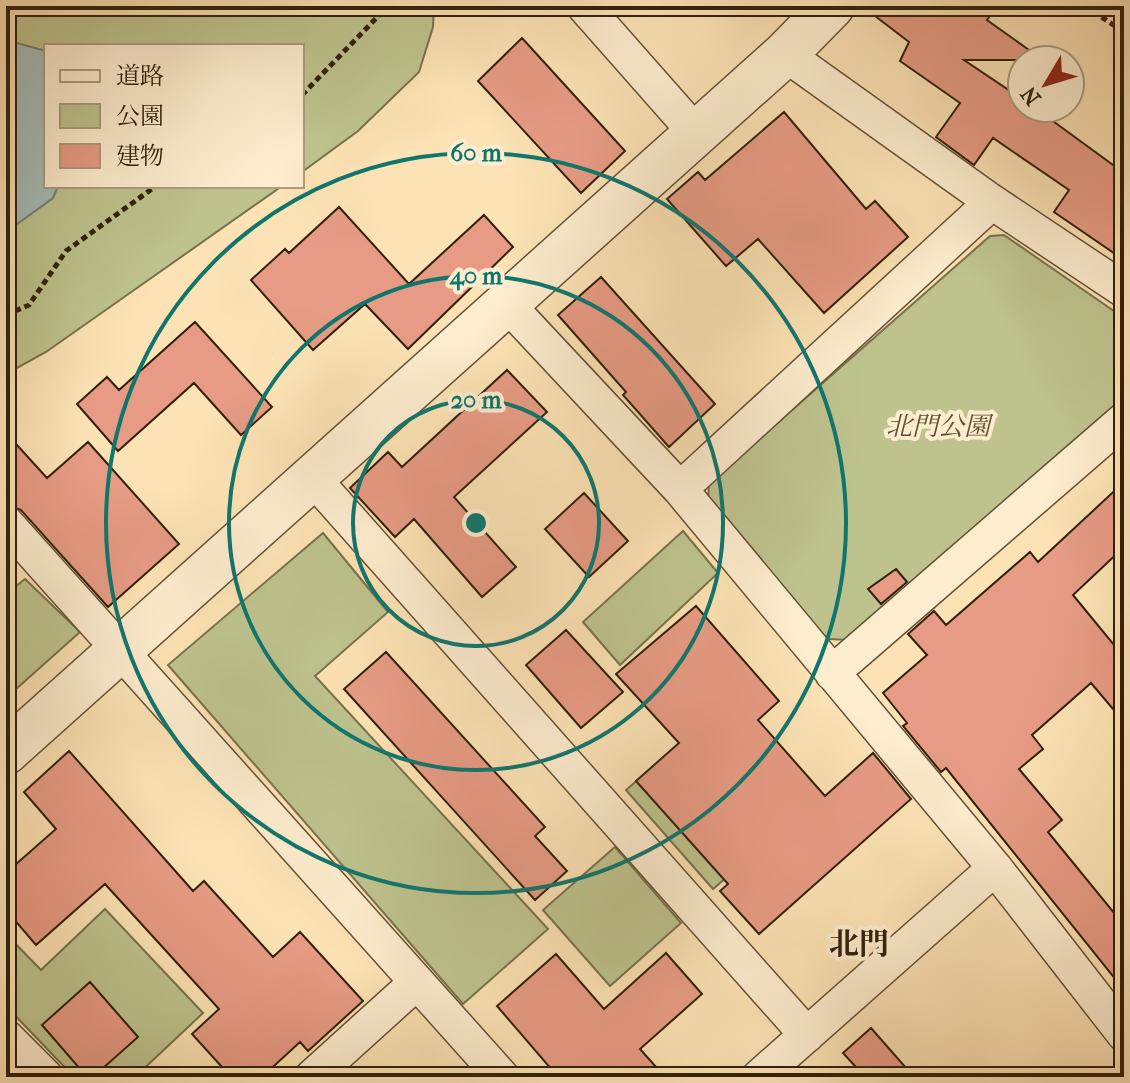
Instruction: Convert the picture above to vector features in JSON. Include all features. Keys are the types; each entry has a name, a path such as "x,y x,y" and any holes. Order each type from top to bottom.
{"street":[{"path":"584,6 696,133"},
{"path":"6,752 785,54 832,6"},
{"path":"785,54 992,202 1124,290"},
{"path":"680,489 992,202"},
{"path":"505,302 680,489 995,868 1124,1034"},
{"path":"832,673 1124,420"},
{"path":"312,477 807,1035"},
{"path":"6,523 502,1077"},
{"path":"759,1077 995,868"},
{"path":"312,1077 417,982"},
{"path":"6,1037 46,1077"}],"path":[{"path":"304,93 388,6"},
{"path":"1085,6 1124,32"},
{"path":"6,315 29,305 66,251 153,188"}],"green space":[{"path":"6,6 434,6 433,27 419,72 358,131 304,171 304,44 44,44 44,188 279,188 46,352 6,374"},
{"name":"北門公園","path":"1004,235 1124,318 1124,400 1104,422 850,640 827,639 708,503 709,483 990,236"},
{"path":"683,531 718,573 620,665 583,622"},
{"path":"323,533 388,612 315,676 548,929 463,1004 168,665"},
{"path":"25,579 80,632 6,698 6,594"},
{"path":"695,730 782,829 713,889 626,790"},
{"path":"615,847 681,923 610,986 543,910"},
{"path":"105,909 203,1013 135,1077 74,1077 6,1006 6,934 41,970"}],"water":[{"path":"6,40 44,50 44,188 57,188 53,198 6,232"}],"building":[{"path":"862,6 997,6 987,20 1021,44 1006,44 1006,60 964,60 1006,88 1006,124 1057,124 1124,173 1124,260 1054,212 1069,190 993,138 974,165 936,137 960,103 900,61 909,42"},
{"path":"522,38 625,151 581,193 478,81"},
{"path":"784,112 866,209 875,201 908,237 824,313 758,239 726,266 667,199 698,172 705,180"},
{"path":"339,207 409,284 484,215 513,247 408,349 365,304 313,350 251,280 285,249 289,253"},
{"path":"601,277 715,404 669,447 623,395 626,392 558,315"},
{"path":"195,322 272,407 241,435 194,383 118,451 77,404 107,377 119,390"},
{"path":"507,370 547,412 454,497 516,567 482,597 414,519 395,537 350,488 388,452 402,467"},
{"path":"6,433 47,478 88,442 179,544 108,607 21,510 6,504"},
{"path":"1124,482 1124,547 1073,595 1124,657 1124,722 1091,683 1032,735 1043,749 1019,769 1062,820 1048,832 1124,925 1124,990 946,768 941,772 903,726 907,723 883,693 927,655 908,634 934,611 946,625 1030,552 1038,562"},
{"path":"584,493 628,541 589,577 545,529"},
{"path":"896,569 907,582 881,604 868,589"},
{"path":"696,606 779,701 758,720 825,796 873,753 911,799 759,934 720,891 728,884 636,781 679,743 616,674"},
{"path":"566,630 623,692 581,728 526,665"},
{"path":"386,652 545,827 535,836 567,871 535,900 344,689"},
{"path":"69,751 193,891 204,881 273,957 300,932 363,1001 308,1051 300,1042 262,1077 231,1077 192,1034 219,1009 105,884 36,945 6,910 6,873 56,829 24,792"},
{"path":"666,953 702,994 640,1049 665,1077 558,1077 497,1006 556,954 604,1009"},
{"path":"90,982 138,1037 93,1077 87,1077 42,1025"},
{"path":"871,1028 914,1077 865,1077 843,1053"}],"district":[{"name":"北門","path":"859,944"}]}
